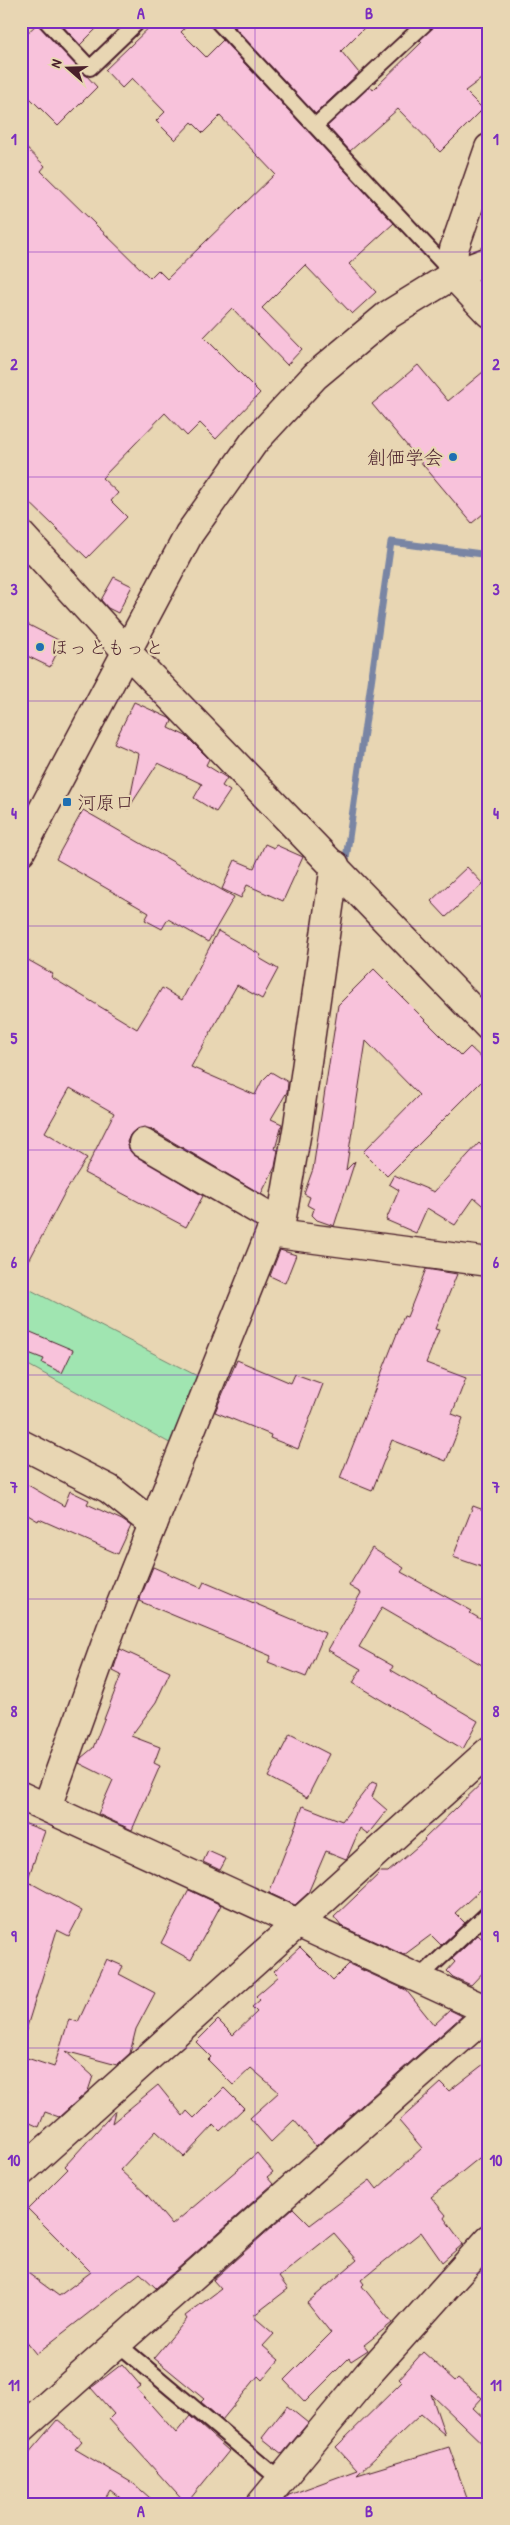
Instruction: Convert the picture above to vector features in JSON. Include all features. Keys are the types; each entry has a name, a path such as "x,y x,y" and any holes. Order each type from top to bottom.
{"street":[{"path":"489,148 454,249 453,275 489,313"},
{"path":"21,851 189,534 254,442 315,376 388,315 453,275 489,261"},
{"path":"21,535 128,652 489,1027"},
{"path":"280,1229 298,1125 335,865"},
{"path":"143,1142 280,1229 489,1262"},
{"path":"46,1807 111,1629 270,1233 280,1229"},
{"path":"21,1444 109,1489 153,1524"},
{"path":"21,2172 298,1923 486,1748"},
{"path":"21,1796 489,2012 21,2429"},
{"path":"261,2504 369,2373 489,2239"}],"lane":[{"path":"46,21 90,68 138,21"},
{"path":"217,21 453,275"},
{"path":"315,126 428,21"},
{"path":"418,1979 489,1912"},
{"path":"118,2344 280,2480"}],"green space":[{"path":"21,1285 205,1380 175,1446 21,1361"}],"building":[{"path":"58,21 104,21 80,45"},
{"path":"156,21 192,21 181,32 206,57 223,40 394,223 349,264 376,292 352,314 305,265 262,308 302,349 287,365 232,308 204,337 260,393 216,439 200,423 187,436 165,413 102,478 118,493 111,501 127,517 87,558 21,494 21,143 45,166 41,171 150,278 158,270 167,279 275,174 220,116 203,133 192,122 175,140 156,121 165,112 132,78 122,88 105,70"},
{"path":"242,21 371,21 341,51 359,73 315,114 235,28"},
{"path":"438,21 479,21 489,33 489,73 465,91 483,109 440,152 398,109 350,151 327,126 370,86 373,90 422,42 420,40"},
{"path":"38,23 97,87 58,126 21,89 21,39"},
{"name":"創価学会","path":"418,365 448,401 489,367 489,509 472,523 372,404"},
{"path":"114,577 132,586 118,613 108,608 101,600"},
{"name":"ほっともっと","path":"27,624 62,642 50,667 21,653 21,636"},
{"path":"134,702 169,718 172,721 169,728 186,736 209,759 206,765 227,778 222,786 230,791 216,812 194,798 202,784 158,763 128,809 139,754 114,743"},
{"path":"83,810 234,897 208,942 168,919 162,929 145,920 149,913 56,859"},
{"path":"265,844 274,848 276,845 303,857 283,901 247,885 241,898 222,889 235,860 254,868"},
{"path":"467,867 483,884 446,917 431,901"},
{"path":"218,931 261,955 259,958 278,969 262,999 237,985 191,1067 255,1095 262,1081 271,1072 288,1082 287,1092 271,1119 282,1124 275,1149 278,1150 275,1167 261,1194 151,1129 144,1127 136,1129 130,1135 127,1142 130,1151 203,1196 186,1227 84,1173 114,1113 70,1088 45,1132 87,1158 64,1194 21,1276 21,956 53,974 51,977 137,1029 162,988 182,1000"},
{"path":"374,969 461,1056 470,1047 489,1065 489,1074 387,1176 363,1152 419,1095 366,1041 346,1170 355,1161 334,1226 317,1220 312,1215 314,1209 307,1205 310,1197 304,1194 313,1169 338,1005"},
{"path":"479,1143 489,1153 489,1211 474,1198 455,1225 427,1208 416,1233 386,1220 399,1190 389,1184 394,1175 434,1192"},
{"path":"280,1250 296,1255 285,1283 270,1276"},
{"path":"426,1269 457,1274 435,1329 439,1330 426,1363 466,1378 452,1414 463,1418 446,1461 392,1440 372,1491 340,1478 404,1316 407,1317"},
{"path":"21,1328 73,1350 62,1373 42,1363 44,1359 21,1350"},
{"path":"237,1360 291,1383 295,1374 323,1384 298,1449 270,1438 271,1435 215,1412"},
{"path":"28,1485 64,1506 70,1491 89,1500 87,1504 131,1526 118,1554 39,1519 38,1521 21,1511 21,1496"},
{"path":"473,1506 489,1512 489,1554 482,1567 453,1557"},
{"path":"372,1548 404,1568 401,1572 472,1611 470,1613 489,1624 489,1669 382,1607 359,1647 393,1666 391,1670 478,1721 463,1749 353,1683 361,1669 328,1650 361,1593 349,1586"},
{"path":"153,1567 201,1588 204,1582 325,1633 306,1677 268,1662 271,1656 139,1601"},
{"path":"120,1649 170,1672 156,1702 131,1736 160,1747 154,1763 160,1766 132,1830 98,1814 113,1780 79,1763 81,1758 93,1748 121,1675 113,1671"},
{"path":"290,1734 329,1754 307,1798 268,1777"},
{"path":"489,1776 489,1882 455,1913 465,1923 441,1945 431,1935 404,1955 341,1926 334,1917 381,1872 388,1872 425,1840"},
{"path":"372,1782 377,1784 372,1797 387,1810 368,1834 360,1828 346,1859 326,1851 308,1893 295,1905 269,1893 303,1806 342,1821"},
{"path":"21,1822 45,1831 27,1881 82,1911 69,1936 57,1930 25,2033 21,2032"},
{"path":"208,1851 226,1859 220,1870 203,1862"},
{"path":"189,1890 221,1905 191,1960 161,1943"},
{"path":"478,1935 489,1945 489,1966 471,1985 453,1977 447,1971 455,1962 452,1959"},
{"path":"300,1947 333,1980 349,1964 406,1990 434,2025 450,2010 462,2016 316,2146 294,2120 271,2142 250,2118 279,2092 251,2068 233,2085 208,2060 211,2057 196,2042 218,2020 233,2035 257,2012 252,2007 260,2000 256,1996 279,1976 274,1971"},
{"path":"107,1959 123,1966 119,1974 155,1993 136,2029 130,2053 117,2065 65,2051 93,2076 88,2091 59,2117 45,2112 39,2127 21,2119 21,2108 28,2091 21,2088 21,2056 54,2067 69,2019 78,2022"},
{"path":"489,2060 489,2150 431,2197 446,2215 444,2218 463,2244 442,2262 421,2232 361,2280 364,2284 362,2286 392,2323 364,2345 368,2350 351,2361 349,2358 305,2402 284,2380 331,2333 307,2303 357,2260 334,2233 279,2277 288,2289 253,2316 274,2334 263,2346 279,2360 262,2380 258,2376 222,2420 201,2402 204,2399 154,2358 187,2319 185,2316 221,2289 213,2280 293,2208 310,2225 370,2180 377,2189 422,2148 399,2121 441,2083 449,2091"},
{"path":"158,2085 183,2116 187,2111 194,2118 224,2088 244,2108 220,2131 214,2125 184,2157 156,2131 120,2170 147,2195 172,2225 257,2153 273,2172 267,2177 273,2184 156,2288 140,2273 36,2354 21,2335 21,2268 59,2296 91,2272 28,2209 68,2169 65,2166 115,2111 112,2123"},
{"path":"423,2352 455,2381 458,2378 482,2398 473,2408 489,2423 489,2450 431,2394 445,2435 421,2414 357,2475 449,2447 469,2504 281,2504 289,2495 357,2470 336,2447 402,2382 399,2379"},
{"path":"122,2364 141,2386 137,2389 176,2433 190,2416 229,2451 186,2504 109,2419 114,2414 91,2388"},
{"path":"287,2406 308,2423 282,2454 262,2438"},
{"path":"57,2420 82,2441 75,2449 134,2484 157,2504 128,2504 110,2490 102,2504 32,2504 21,2495 21,2462"}],"waterway":[{"path":"345,866 391,542 489,555"}],"place":[{"name":"創価学会","path":"453,457"},
{"name":"ほっともっと","path":"40,647"},
{"name":"河原口","path":"67,802"}]}
